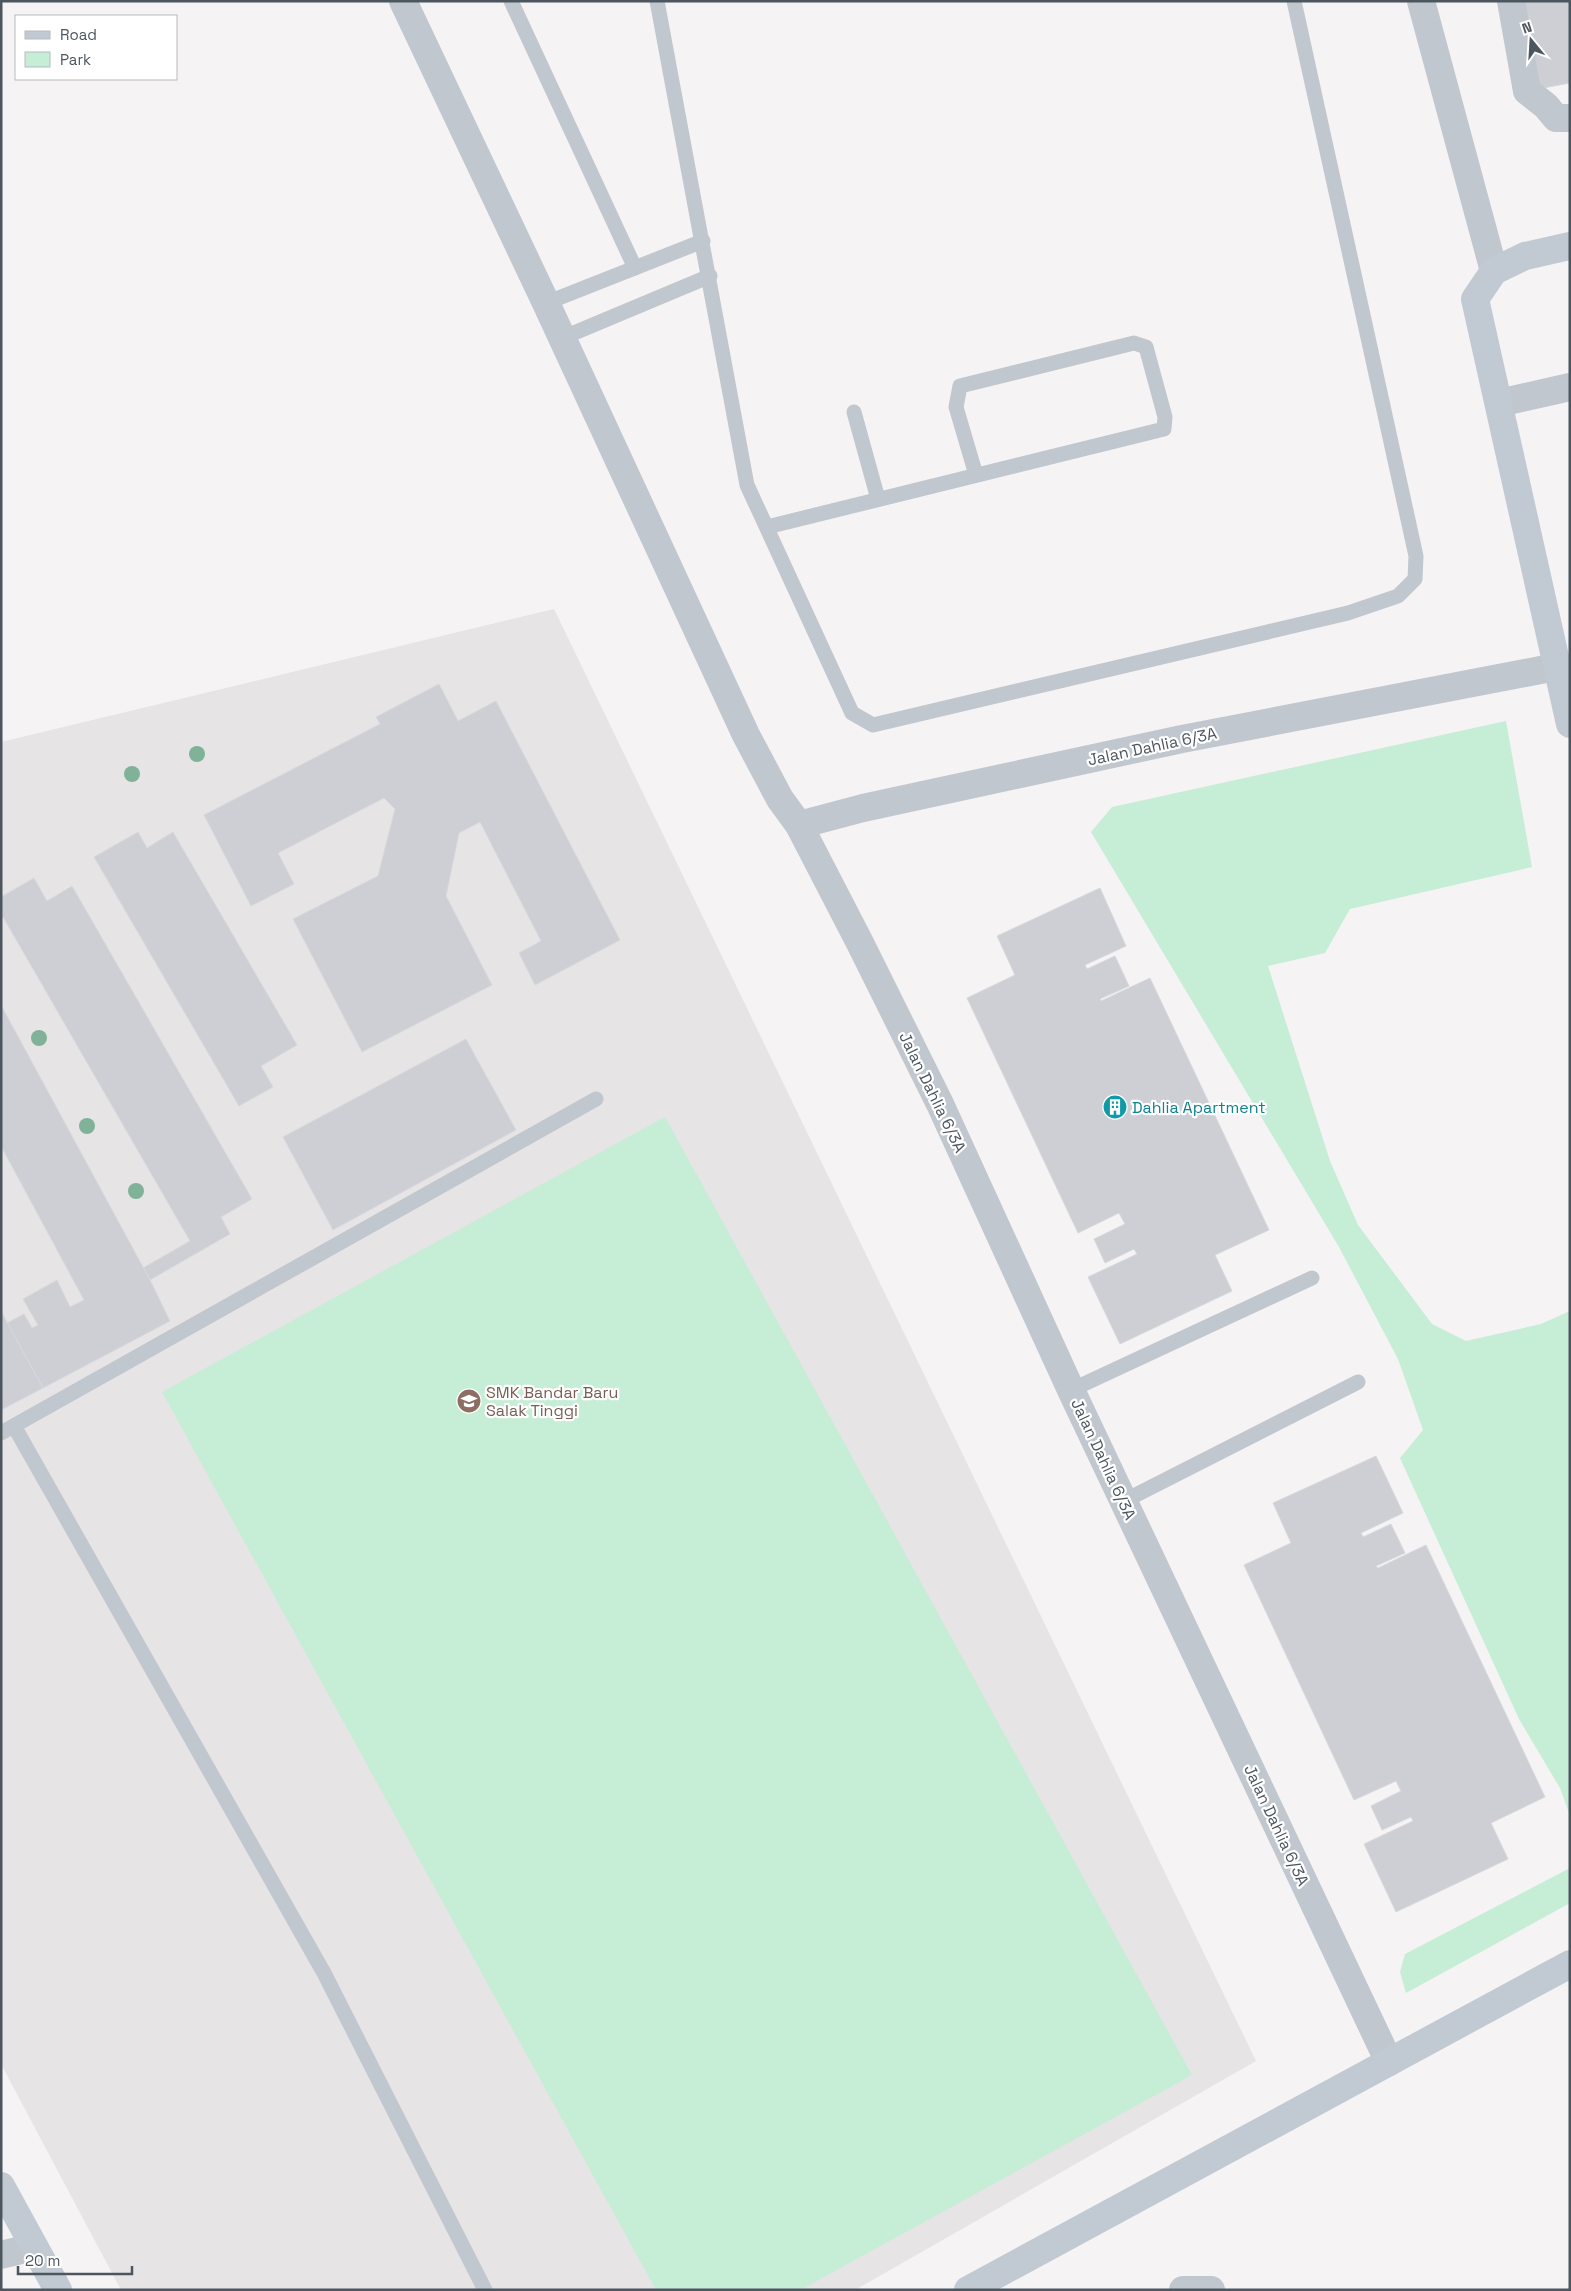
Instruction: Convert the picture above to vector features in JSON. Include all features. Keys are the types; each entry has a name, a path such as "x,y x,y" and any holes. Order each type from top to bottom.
{"street":[{"path":"403,1 546,303 746,735 780,799 799,825"},
{"path":"1421,1 1494,271"},
{"path":"1511,1 1527,91 1546,106 1556,118 1570,118"},
{"path":"1570,246 1525,256 1494,271 1475,299 1570,724"},
{"path":"1499,403 1570,387"},
{"name":"Jalan Dahlia 6/3A","path":"1389,2062 1071,1390 940,1104 799,825 863,808 1182,739 1556,667"},
{"path":"968,2290 1570,1964"},
{"path":"1,2186 58,2290"},
{"path":"1,2255 34,2247"},
{"path":"1182,2290 1212,2290"}],"lane":[{"path":"511,1 635,268"},
{"path":"657,1 710,276 747,485 852,713 873,725 1348,613 1398,596 1415,579 1416,556 1294,1"},
{"path":"546,303 703,241"},
{"path":"562,338 710,276"},
{"path":"767,527 976,476 1164,429 1165,418 1146,347 1134,342 960,386 956,407 976,476"},
{"path":"854,412 878,500"},
{"path":"485,2290 324,1973 7,1429 596,1099"},
{"path":"1071,1390 1312,1278"},
{"path":"1124,1501 1358,1382"}],"shaded area":[{"name":"SMK Bandar Baru Salak Tinggi","path":"554,609 1256,2061 855,2290 121,2290 1,2064 1,742"}],"green space":[{"path":"1506,721 1532,867 1350,909 1325,953 1268,966 1330,1161 1358,1225 1432,1324 1466,1341 1541,1324 1570,1311 1570,1816 1560,1788 1519,1719 1400,1458 1423,1430 1398,1359 1339,1247 1091,832 1112,807"},
{"path":"665,1117 1192,2075 800,2290 656,2290 162,1392"},
{"path":"1570,1868 1570,1903 1406,1993 1400,1972 1405,1954"}],"building":[{"path":"1511,1 1570,1 1570,83 1527,91"},
{"path":"439,684 458,721 496,701 620,940 535,985 519,953 541,941 480,822 459,833 446,896 492,985 362,1052 293,919 378,876 395,809 384,798 278,853 294,884 251,906 204,815 380,724 376,717"},
{"path":"138,832 147,848 173,832 297,1045 261,1066 273,1087 239,1106 94,857"},
{"path":"34,878 47,901 72,886 252,1199 221,1217 230,1234 150,1280 143,1268 190,1241 3,917 1,918 1,897"},
{"name":"Dahlia Apartment","path":"1100,888 1126,946 1085,965 1087,969 1115,956 1129,986 1100,999 1101,1001 1150,978 1269,1230 1215,1255 1232,1291 1120,1344 1088,1277 1137,1254 1134,1249 1105,1263 1094,1239 1125,1224 1119,1213 1078,1233 967,998 1015,975 997,936"},
{"path":"1,1005 150,1280 170,1321 43,1388 7,1323 24,1314 32,1328 38,1325 23,1299 57,1280 70,1307 84,1300 1,1146"},
{"path":"466,1039 516,1130 333,1230 283,1137"},
{"path":"1,1311 43,1388 1,1410"},
{"path":"1376,1456 1403,1513 1361,1533 1363,1537 1391,1524 1405,1553 1376,1566 1378,1568 1426,1545 1545,1797 1491,1823 1508,1859 1396,1912 1364,1844 1413,1821 1411,1817 1382,1830 1371,1806 1401,1791 1396,1781 1354,1800 1244,1565 1291,1543 1273,1503"}],"place":[{"name":"Dahlia Apartment","path":"1115,1107"},
{"name":"SMK Bandar Baru Salak Tinggi","path":"469,1401"}]}
